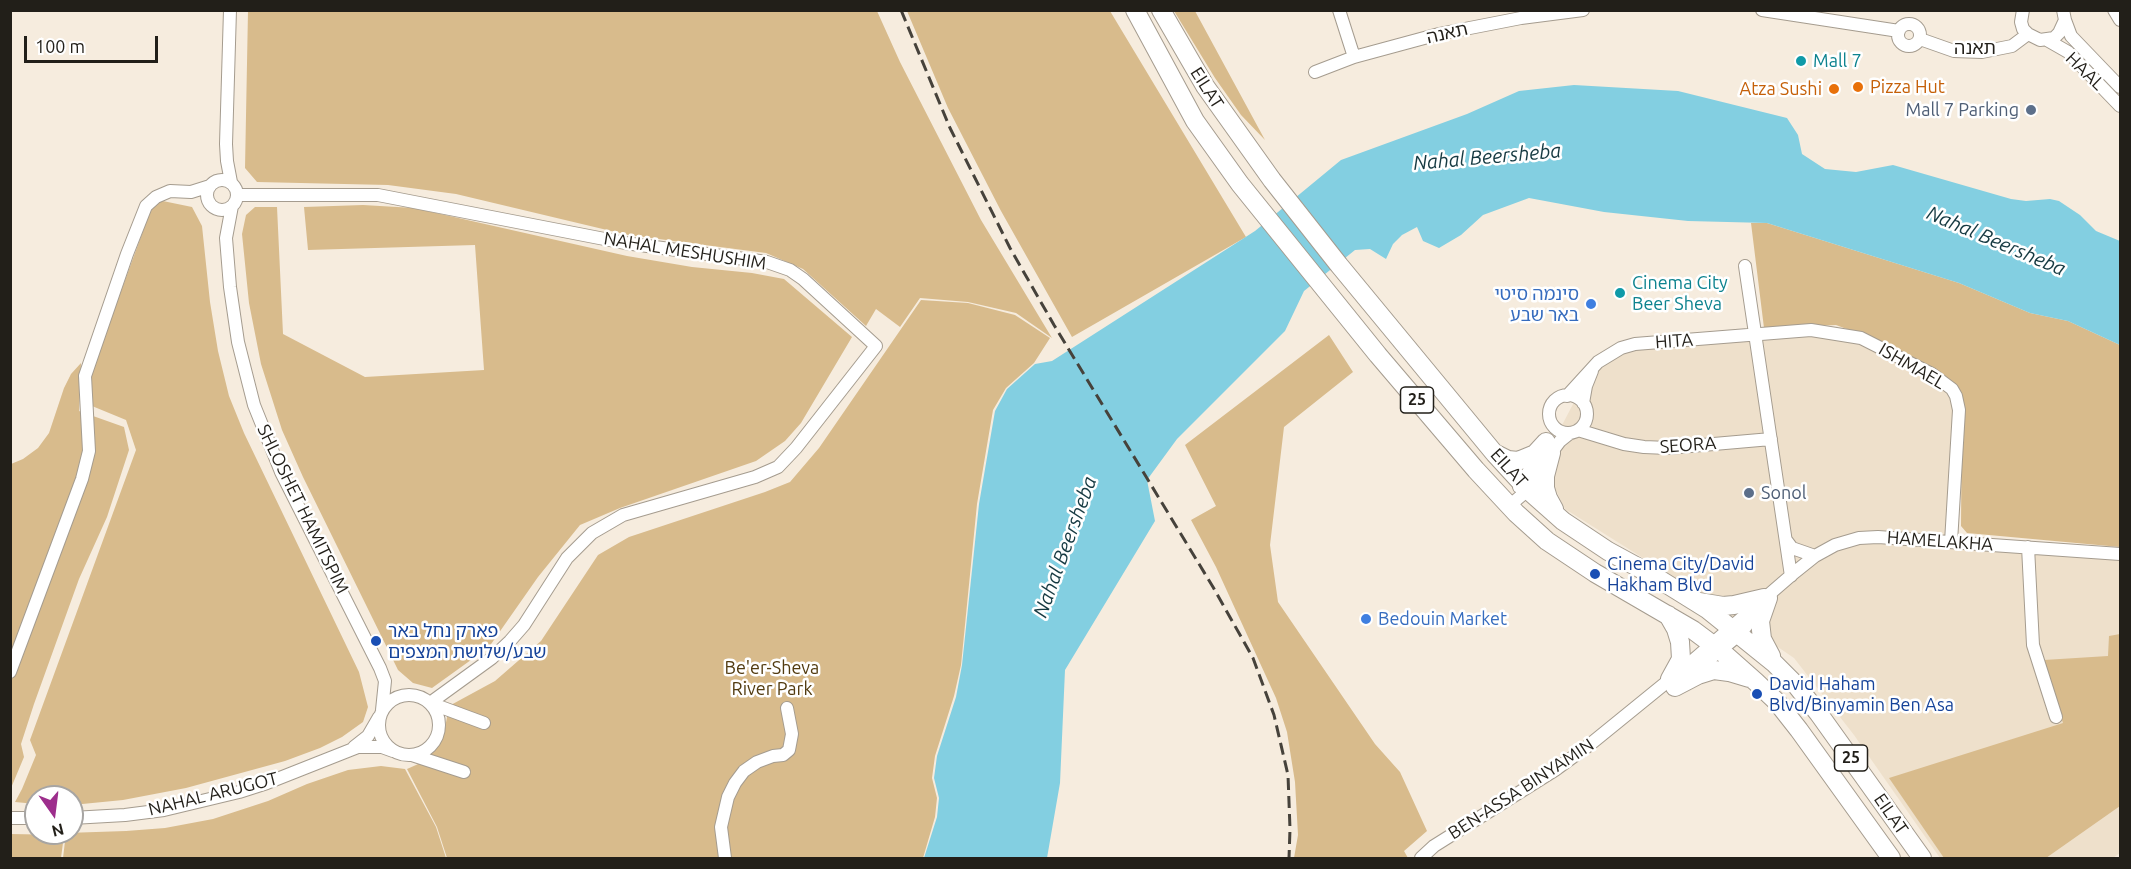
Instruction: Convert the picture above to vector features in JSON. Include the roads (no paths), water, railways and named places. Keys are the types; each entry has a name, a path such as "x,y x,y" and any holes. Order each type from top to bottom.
{"highway":[{"name":"EILAT","path":"1135,10 1195,121 1250,197 1378,355 1509,506 1547,541 1595,573 1667,614 1716,647 1755,682 1776,702 1799,730 1891,858"},
{"name":"EILAT","path":"1161,10 1205,86 1272,180 1339,265 1495,453 1525,486 1563,520 1608,551 1694,601 1735,630 1774,663 1796,685 1819,714 1922,858"},
{"path":"1495,453 1508,460 1518,461 1548,448"},
{"path":"1548,448 1545,488 1548,498 1563,520"},
{"path":"1694,601 1723,606 1749,603 1776,589"},
{"path":"1774,663 1762,639 1761,616 1776,589"},
{"path":"1667,614 1677,629 1680,642 1681,659 1672,683"},
{"path":"1672,683 1714,670 1741,674 1755,682"}],"street":[{"path":"230,10 226,144 231,182"},
{"path":"1339,10 1354,57"},
{"name":"תאנה","path":"1315,72 1398,44 1480,25 1583,10"},
{"path":"1762,10 1776,12"},
{"path":"2114,10 2121,20"},
{"name":"תאנה","path":"1776,12 1899,31 1899,41 1904,45 1913,46 1920,39 1954,51 1982,52 2012,46 2028,34"},
{"path":"2021,12 2021,22 2028,34"},
{"path":"2047,40 2059,33 2064,16"},
{"name":"HAAL","path":"2064,16 2071,36 2121,87"},
{"name":"HAAL","path":"2028,34 2040,40 2047,40 2068,52 2121,106"},
{"path":"213,206 207,195 223,164 226,144"},
{"path":"10,672 82,479 89,451 85,376 146,206 156,196 170,191 186,192 222,179 235,186 235,200 224,210 186,192"},
{"name":"NAHAL MESHUSHIM","path":"235,200 378,195 625,243 767,262 790,270 803,279 876,346 796,448 778,466 754,477 623,515 592,533 567,558 524,625 510,641 492,658 430,703"},
{"name":"SHLOSHET HAMITSPIM","path":"226,238 235,200"},
{"name":"SHLOSHET HAMITSPIM","path":"213,206 226,238 234,316 254,405 281,472 380,668 385,681 381,713"},
{"path":"1745,266 1763,390 1776,589"},
{"name":"ISHMAEL","path":"1755,334 1811,330 1861,338 1932,374 1952,389 1959,410 1952,542"},
{"name":"HITA","path":"1509,506 1525,486 1548,448 1551,424 1548,415 1551,405 1558,398 1567,396 1598,362 1621,348 1635,344 1755,334"},
{"name":"HITA","path":"1548,448 1584,423 1589,376 1598,362"},
{"path":"1567,396 1576,398 1607,438"},
{"path":"1551,424 1561,432 1574,432"},
{"name":"SEORA","path":"1574,432 1652,448 1767,439"},
{"path":"1767,439 1785,539 1776,589"},
{"name":"HAMELAKHA","path":"1735,630 1776,589 1815,556 1835,545 1867,537 2121,554"},
{"path":"1785,539 1792,548 1815,556"},
{"path":"2028,548 2033,645 2056,717"},
{"name":"BEN-ASSA BINYAMIN","path":"1422,858 1434,846 1555,770 1672,683 1735,630"},
{"name":"SHLOSHET HAMITSPIM","path":"380,668 400,690 412,695"},
{"path":"464,772 393,751 381,736 378,726 381,713 394,698 412,695 484,723"},
{"path":"412,755 429,747 438,730 436,711 430,703"},
{"path":"724,858 721,841 728,797 744,771 757,762 783,755 789,750 792,735 787,708"},
{"name":"NAHAL ARUGOT","path":"349,750 368,736 381,713"},
{"name":"NAHAL ARUGOT","path":"84,817 164,810 219,797 267,783 349,750 370,746 393,751"}],"water":[{"name":"Nahal Beersheba","path":"1574,85 1678,91 1787,118 1798,135 1802,154 1825,169 1856,172 1893,165 2011,199 2059,201 2080,215 2096,231 2120,241 2120,345 2068,321 2030,313 1959,283 1767,223 1688,221 1604,212 1529,198 1483,215 1461,235 1439,248 1423,241 1417,227 1402,235 1393,244 1386,259 1370,249 1355,250 1304,291 1285,331 1177,439 1147,480 1155,521 1065,670 1060,783 1047,858 924,858 937,817 939,798 934,778 937,756 956,697 962,665 979,504 995,411 1007,389 1035,364 1052,361 1255,231 1341,160 1467,114 1519,91"}],"railway":[{"path":"901,10 950,128 1010,248 1253,658 1274,715 1288,775 1289,858"}],"place":[{"name":"Mall 7","path":"1801,61"},
{"name":"Pizza Hut","path":"1858,87"},
{"name":"Atza Sushi","path":"1834,89"},
{"name":"Mall 7 Parking","path":"2031,110"},
{"name":"Cinema City Beer Sheva","path":"1620,293"},
{"name":"סינמה סיטי באר שבע","path":"1591,304"},
{"name":"Sonol","path":"1749,493"},
{"name":"Cinema City/David Hakham Blvd","path":"1595,574"},
{"name":"Bedouin Market","path":"1366,619"},
{"name":"פארק נחל באר שבע/שלושת המצפים","path":"376,641"},
{"name":"David Haham Blvd/Binyamin Ben Asa","path":"1757,694"}],"park label":[{"name":"Be'er-Sheva River Park","path":"772,678"}]}
